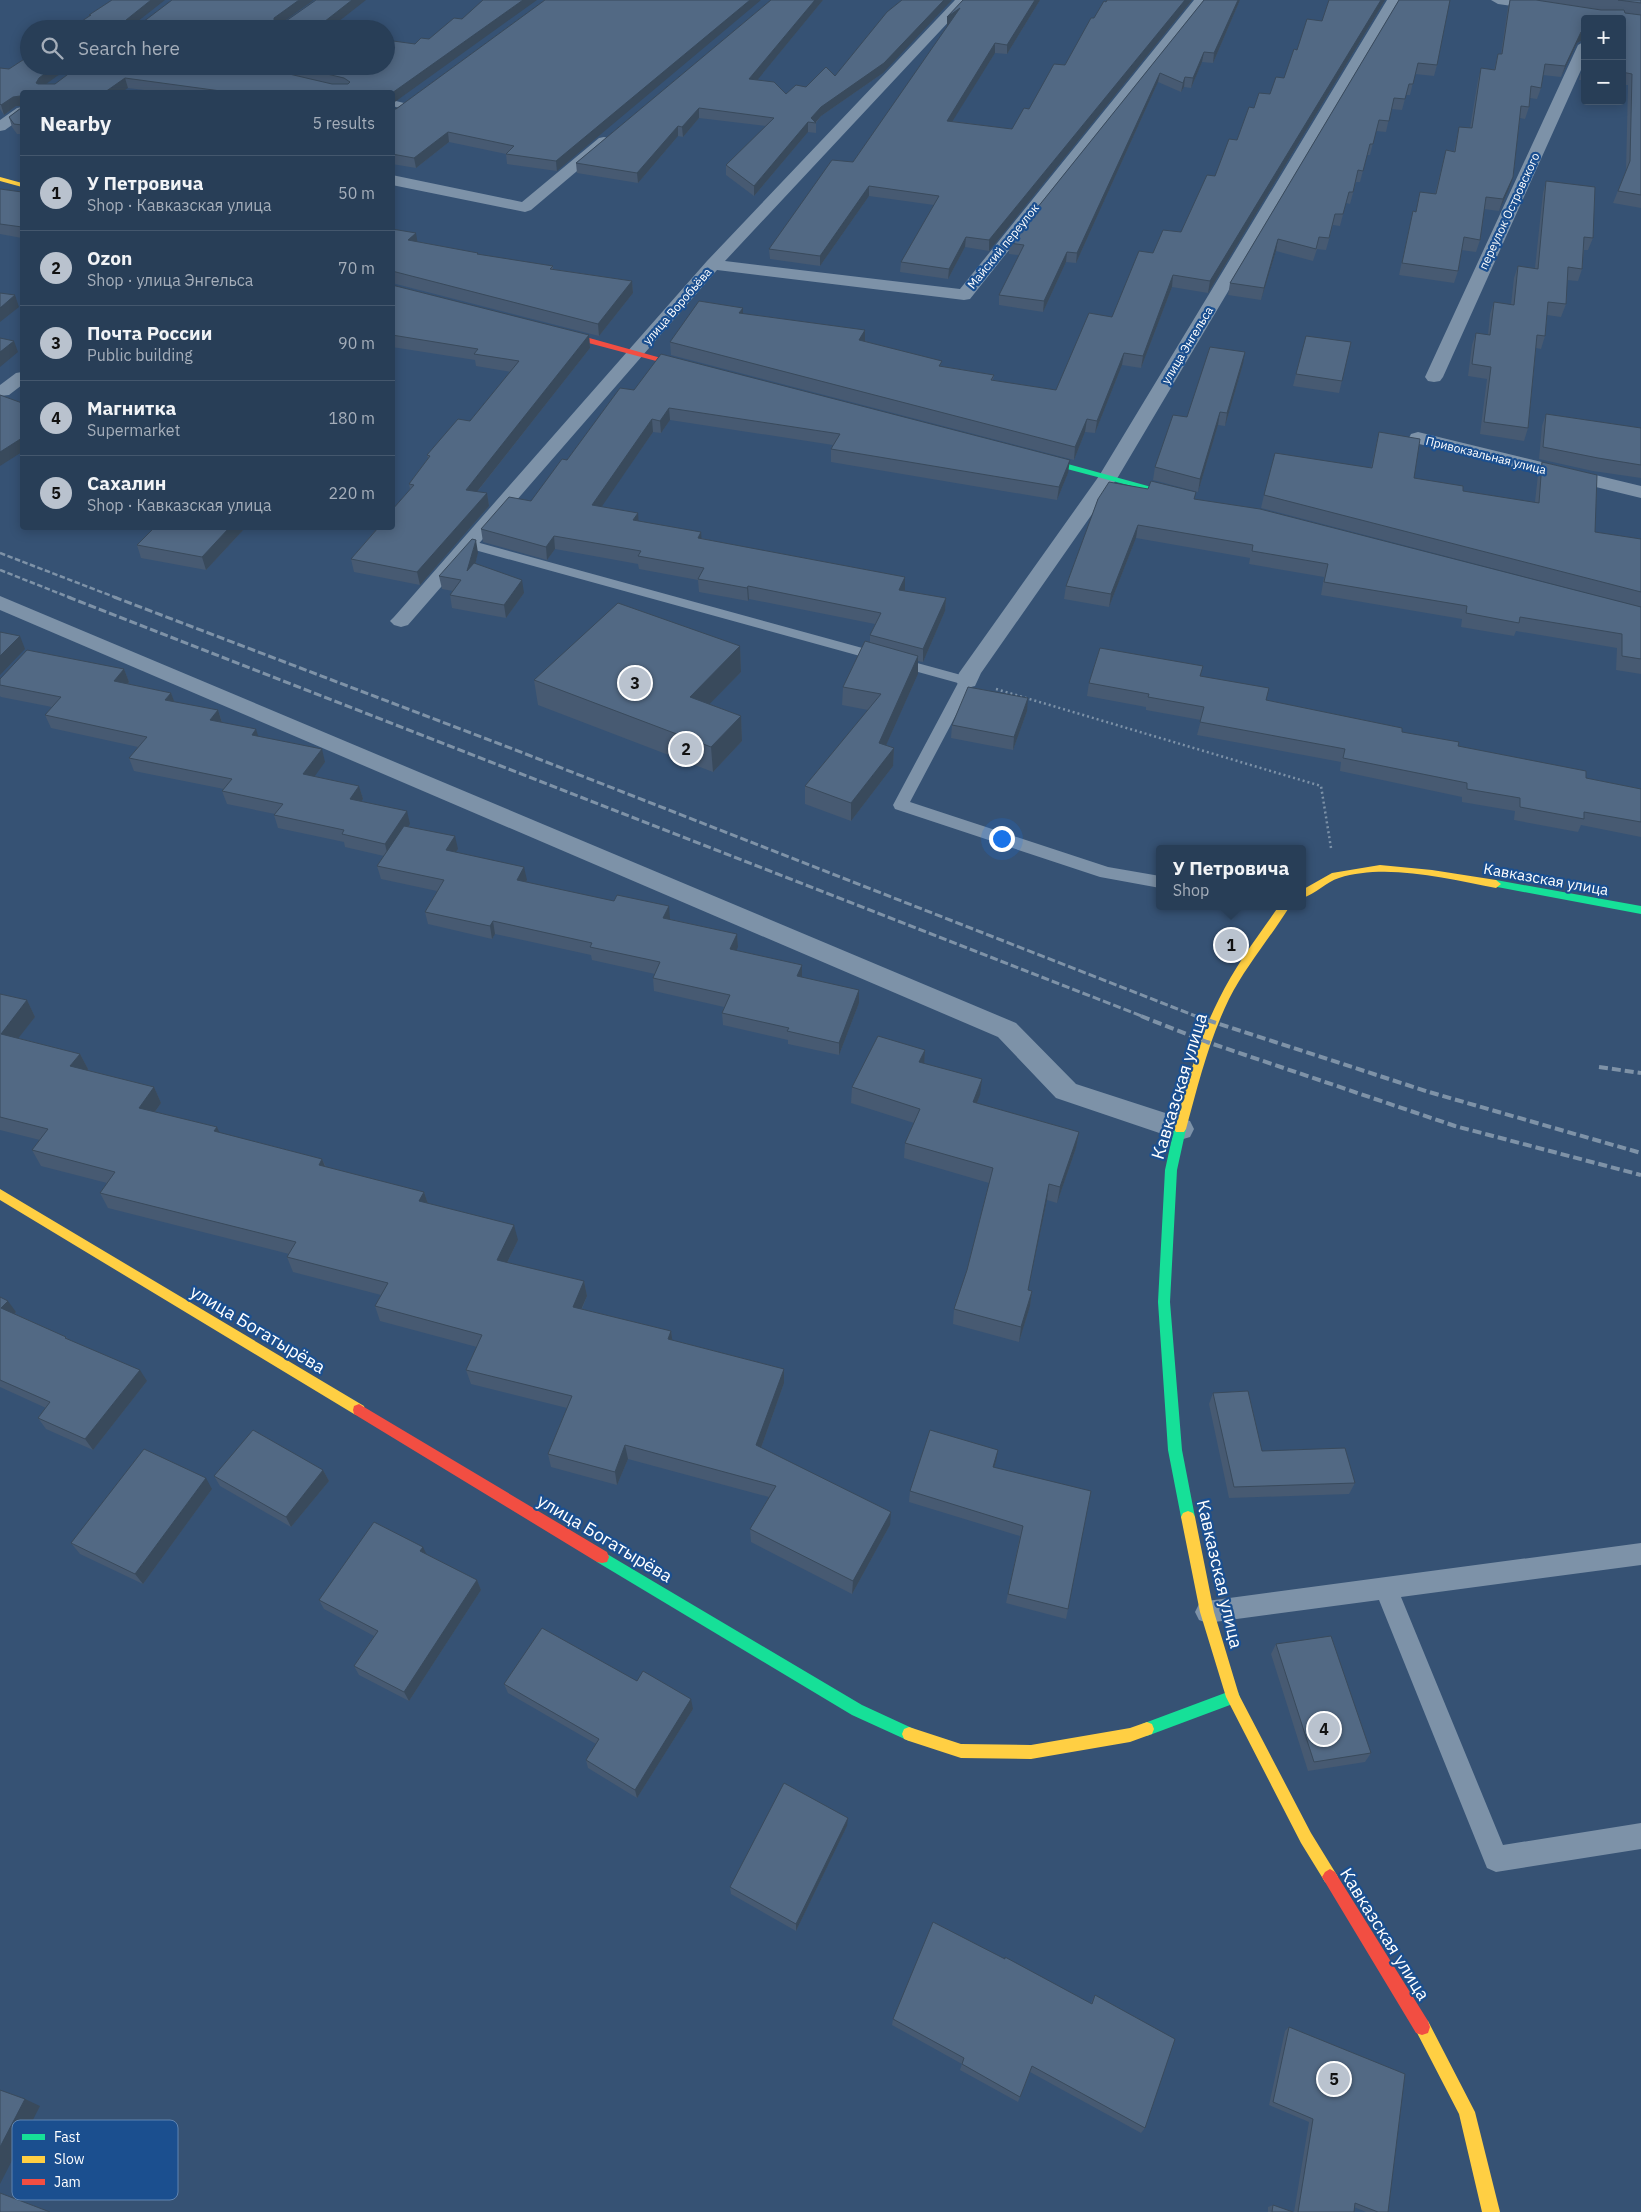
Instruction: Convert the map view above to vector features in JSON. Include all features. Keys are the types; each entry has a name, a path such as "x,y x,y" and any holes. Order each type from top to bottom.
{"street":[{"name":"улица Воробьёва","path":"401,621 713,265 962,0"},
{"name":"Майский переулок","path":"713,265 964,294 1201,0"},
{"name":"улица Энгельса","path":"966,681 1108,477 1394,0"},
{"path":"1498,0 1562,10"},
{"name":"переулок Островского","path":"1434,377 1581,54"},
{"path":"0,127 20,112"},
{"path":"395,181 525,207 615,132"},
{"path":"0,179 20,185"},
{"path":"542,328 703,370"},
{"path":"1,390 20,378"},
{"path":"1,390 20,396"},
{"name":"Привокзальная улица","path":"1418,438 1641,492"},
{"path":"1022,454 1196,500"},
{"path":"0,602 1007,1030 1066,1091 1180,1129"},
{"name":"Кавказская улица","path":"1306,894 1336,875 1380,868 1432,874 1641,910"},
{"name":"Кавказская улица","path":"1282,910 1224,999 1207,1042 1180,1129 1171,1170 1164,1302 1175,1450 1207,1612 1233,1697 1306,1838 1417,2018 1467,2112 1491,2212"},
{"name":"улица Богатырёва","path":"0,1194 849,1705 908,1734 961,1750 1031,1752 1130,1735 1233,1697"}],"lane":[{"path":"469,544 966,681 901,805 1106,873 1156,881"},
{"path":"1207,1612 1641,1554"},
{"path":"1386,1588 1496,1860 1641,1836"}],"path":[{"path":"966,681 1321,786 1336,875"}],"building":[{"path":"112,0 151,0 126,20 84,20 91,15 89,15"},
{"path":"172,0 299,0 274,18 274,20 146,20"},
{"path":"316,0 352,0 326,20 287,20"},
{"path":"483,0 523,0 395,91 213,90 125,78 108,90 20,90 20,96 13,97 0,104 0,68 9,69 20,62 20,75 43,75 36,83 38,84 55,84 67,75 294,75 332,84 348,84 350,82 344,78 331,75 395,75 395,41 415,44 421,38 429,39 454,18 462,19"},
{"path":"545,0 750,0 556,161 506,154 514,146 448,132 414,158 395,155 396,109"},
{"path":"771,0 815,0 749,79 774,82 786,94 796,85 806,87 826,67 835,76 887,12 902,0 944,0 884,63 821,107 811,118 816,123 808,122 754,186 726,165 774,118 699,108 682,127 678,126 637,173 576,163"},
{"path":"963,0 1035,0 1007,45 995,43 947,121 1012,129 1024,108 1029,109 1054,64 1065,65 1091,18 1094,18 1104,1 1185,0 989,240 966,237 949,269 901,262 939,196 869,186 820,256 769,249 832,160 853,162 960,8 947,17"},
{"path":"1204,0 1238,0 1214,53 1204,52 1193,78 1185,77 1183,83 1160,73 1077,253 1067,252 1044,301 999,295 1024,245 1009,243"},
{"path":"1329,0 1381,0 1210,281 1173,275 1143,356 1124,353 1097,421 1087,419 1075,447 670,342 699,301 743,308 739,313 865,330 859,340 942,361 939,366 994,375 991,380 1056,390 1089,313 1112,317 1139,251 1153,253 1163,230 1181,232 1207,175 1215,176 1229,139 1237,140 1249,107 1254,108 1259,93 1270,94 1276,77 1284,78 1294,49 1297,50 1307,19 1322,21"},
{"path":"1399,0 1450,0 1437,65 1418,63 1413,84 1409,84 1405,99 1394,98 1389,121 1379,120 1363,171 1358,170 1353,192 1349,192 1343,214 1335,214 1329,238 1319,237 1316,249 1278,239 1264,288 1230,283"},
{"path":"1510,0 1536,0 1601,10 1624,10 1625,13 1641,15 1641,195 1618,191 1630,161 1632,74 1626,73 1626,15 1581,15 1581,32 1565,66 1545,64 1541,88 1531,86 1529,107 1521,106 1513,177 1503,199 1486,197 1480,240 1464,237 1458,271 1402,263 1413,211 1416,212 1420,192 1436,194 1446,150 1455,152 1459,127 1472,128 1481,68 1495,70 1498,54 1502,54"},
{"path":"1618,0 1641,0 1641,3"},
{"path":"20,109 20,125 14,124 9,117"},
{"path":"1546,181 1595,187 1593,238 1584,237 1582,269 1568,267 1566,304 1548,302 1545,336 1537,335 1528,428 1484,422 1491,367 1472,364 1476,333 1490,335 1494,302 1514,305 1518,266 1538,269"},
{"path":"0,189 20,192 20,227 0,224"},
{"path":"395,230 416,233 408,240 477,254 553,266 550,269 632,281 598,324 395,272"},
{"path":"395,286 589,335 466,490 487,493 417,572 351,559 376,530 395,530 395,507 414,485 409,484 430,456 427,455 458,419 470,421 519,361 474,354 478,349 395,335"},
{"path":"0,293 15,295 0,308"},
{"path":"1306,336 1351,342 1342,381 1296,374"},
{"path":"0,338 14,341 0,352"},
{"path":"1210,347 1245,352 1227,413 1220,412 1200,479 1155,467 1173,415 1187,417"},
{"path":"661,354 1070,460 1059,487 831,449 840,434 669,408 660,421 652,419 592,505 638,513 633,520 701,532 698,538 905,577 899,590 946,598 923,649 870,635 881,613 748,586 747,588 698,579 704,568 638,556 641,551 554,536 546,547 481,529 509,497 531,501 562,459 567,460 620,388 634,390"},
{"path":"0,395 20,402 20,439 0,452"},
{"path":"1546,414 1641,428 1641,465 1543,447"},
{"path":"1379,432 1420,439 1414,478 1463,486 1463,491 1539,503 1542,462 1597,475 1595,532 1641,539 1641,592 1264,495 1275,453 1372,468"},
{"path":"1151,481 1196,492 1194,499 1260,509 1641,607 1641,659 1622,656 1622,634 1520,617 1519,623 1466,613 1467,606 1324,582 1328,564 1252,551 1253,545 1138,525 1111,594 1066,586 1098,499 1109,482 1148,489"},
{"path":"152,530 227,530 202,557 137,545"},
{"path":"472,539 476,540 467,571 474,563 522,580 504,605 450,595 461,580 439,576"},
{"path":"618,603 740,646 690,697 741,716 711,747 534,680"},
{"path":"0,632 20,636 0,656"},
{"path":"865,641 918,656 879,743 894,748 851,803 805,786 881,694 843,687"},
{"path":"1100,648 1203,666 1200,676 1269,688 1266,700 1402,728 1402,732 1459,742 1458,746 1586,771 1586,778 1641,789 1641,822 1584,812 1584,819 1520,807 1520,798 1467,789 1467,783 1343,758 1345,749 1200,722 1204,707 1148,697 1149,694 1089,683"},
{"path":"27,650 124,669 114,681 171,693 165,700 218,710 210,720 256,729 252,735 322,749 303,774 359,786 350,799 407,811 385,844 342,834 344,830 274,815 283,804 222,791 232,779 129,758 147,737 45,715 61,697 0,685 0,679"},
{"path":"968,687 1028,698 1014,737 952,725"},
{"path":"404,826 455,836 446,850 524,867 517,880 614,901 617,895 669,906 663,918 737,934 730,949 802,965 797,976 859,990 839,1043 787,1031 789,1028 722,1013 730,995 653,978 660,962 590,947 592,943 493,921 490,926 425,912 444,880 377,866"},
{"path":"0,994 27,1000 1,1034 80,1054 70,1066 154,1087 139,1108 217,1127 214,1131 322,1159 319,1165 424,1192 419,1201 514,1225 497,1260 584,1281 573,1307 671,1331 668,1339 784,1369 756,1445 891,1512 853,1581 750,1529 776,1486 625,1445 615,1472 548,1454 572,1396 466,1370 482,1335 375,1306 388,1283 287,1257 296,1242 100,1193 115,1172 32,1150 48,1129 0,1117"},
{"path":"878,1036 925,1050 919,1062 982,1079 973,1102 1079,1132 1060,1187 1049,1184 1028,1290 1032,1291 1021,1327 954,1309 967,1270 993,1168 905,1143 920,1109 852,1087"},
{"path":"0,1297 8,1301 1,1308 140,1370 85,1439 38,1418 50,1402 0,1380"},
{"path":"1248,1391 1262,1451 1345,1448 1355,1483 1234,1487 1213,1393"},
{"path":"253,1430 323,1470 286,1517 214,1476"},
{"path":"930,1430 998,1450 993,1467 1091,1491 1068,1609 1008,1594 1023,1526 910,1491"},
{"path":"144,1449 206,1478 135,1574 71,1543"},
{"path":"374,1522 423,1547 420,1551 477,1580 404,1692 354,1666 378,1631 319,1600"},
{"path":"542,1628 637,1681 643,1671 691,1699 635,1790 586,1760 599,1739 504,1684"},
{"path":"1331,1636 1371,1753 1314,1762 1276,1644"},
{"path":"784,1783 848,1818 796,1924 730,1887"},
{"path":"933,1922 1005,1959 1005,1957 1092,2004 1095,1995 1175,2039 1145,2128 1032,2066 1020,2097 962,2064 964,2058 893,2019"},
{"path":"1289,2027 1405,2074 1388,2212 1378,2212 1355,2203 1354,2212 1298,2212 1313,2119 1273,2102"},
{"path":"0,2090 25,2099 14,2120 12,2120 12,2124 0,2147"},
{"path":"0,2193 12,2198 12,2200 18,2200 50,2212 0,2212"},
{"path":"1273,2205 1293,2212 1272,2212"}],"railway":[{"path":"0,553 117,598"},
{"path":"0,570 71,598"},
{"path":"68,597 1144,1017"},
{"path":"114,597 513,749 1198,1017"},
{"path":"1141,1016 1207,1042 1455,1126 1641,1175"},
{"path":"1198,1017 1429,1092 1641,1153"},
{"path":"1599,1067 1641,1073"}],"traffic: fast":[{"path":"1032,457 1184,497"},
{"path":"1496,884 1641,910"},
{"path":"1180,1129 1171,1170 1164,1302 1175,1450 1188,1517"},
{"path":"602,1557 857,1710 909,1734"},
{"path":"1147,1729 1233,1697"}],"traffic: slow":[{"path":"0,179 20,184"},
{"path":"1306,893 1336,875 1380,868 1432,873 1496,884"},
{"path":"1180,1129 1194,1080 1217,1014 1245,963 1282,910"},
{"path":"0,1194 359,1410"},
{"path":"1188,1517 1207,1612 1233,1697 1306,1838 1330,1877"},
{"path":"909,1734 961,1751 1031,1752 1130,1735 1147,1729"},
{"path":"1422,2027 1467,2112 1491,2212"}],"traffic: jam":[{"path":"554,331 693,368"},
{"path":"359,1410 602,1557"},
{"path":"1330,1877 1422,2027"}],"place":[{"name":"Почта России","path":"635,683"},
{"name":"Ozon","path":"686,749"},
{"name":"У Петровича","path":"1231,945"},
{"name":"Магнитка","path":"1324,1729"},
{"name":"Сахалин","path":"1334,2079"}]}
